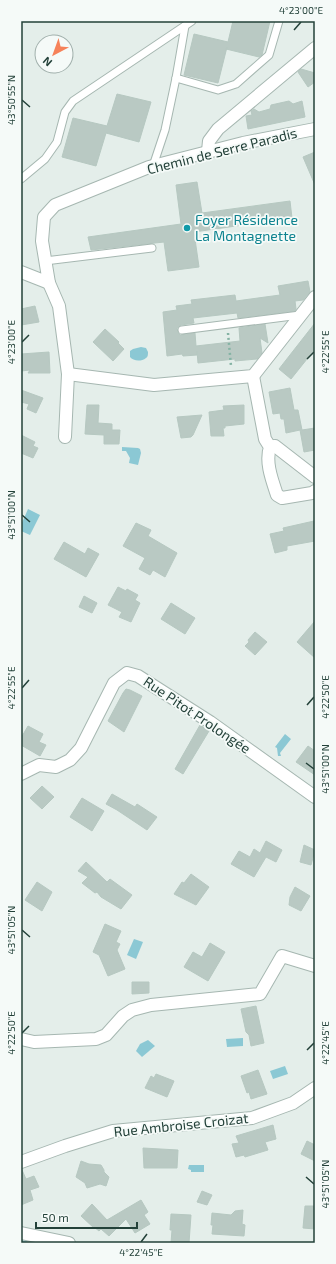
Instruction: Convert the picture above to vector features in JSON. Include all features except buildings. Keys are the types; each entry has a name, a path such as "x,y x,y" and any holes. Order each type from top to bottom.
{"street":[{"path":"208,151 210,141 218,130 315,48"},
{"name":"Chemin de Serre Paradis","path":"65,437 68,374 59,306 49,283 45,261 42,241 44,217 55,205 152,166 243,143 315,129"},
{"path":"21,272 49,283"},
{"path":"68,374 154,385 253,376 315,296"},
{"path":"253,376 265,439 270,447 268,454 276,495 282,498 312,493 315,491"},
{"path":"270,447 275,446 315,477"},
{"name":"Rue Pitot Prolongée","path":"21,774 39,765 56,767 70,760 81,748 114,683 127,673 138,676 210,722 315,797"},
{"path":"21,1039 34,1042 96,1039 106,1035 123,1016 132,1010 150,1005 260,994 282,956 315,966"},
{"name":"Rue Ambroise Croizat","path":"21,1162 113,1131 252,1118 293,1104 315,1088"},
{"path":"21,1233 69,1243"}],"lane":[{"path":"21,179 45,159 57,142 65,112 72,101 192,21"},
{"path":"176,78 218,90 236,84 269,55 279,21"},
{"path":"152,166 165,130 185,26"},
{"path":"45,261 152,248"},
{"path":"182,330 300,315"}],"path":[{"path":"227,325 232,378"}],"water":[{"path":"141,347 146,348 148,352 147,358 135,360 130,357 130,351"},
{"path":"122,447 140,449 141,453 138,465 129,463 130,458 126,451 122,451"},
{"path":"28,509 40,515 30,535 21,531 21,525"},
{"path":"285,734 291,739 280,753 281,756 278,756 277,748 275,747"},
{"path":"134,939 143,942 136,959 127,955"},
{"path":"243,1038 243,1046 227,1047 226,1039"},
{"path":"148,1040 155,1046 142,1057 136,1051 140,1044"},
{"path":"285,1066 288,1074 273,1079 270,1071"},
{"path":"189,1165 204,1165 204,1172 191,1172 191,1170 188,1169"}],"waterway":[{"path":"21,1242 26,1243"}],"place":[{"name":"Foyer Résidence La Montagnette","path":"187,228"}]}
